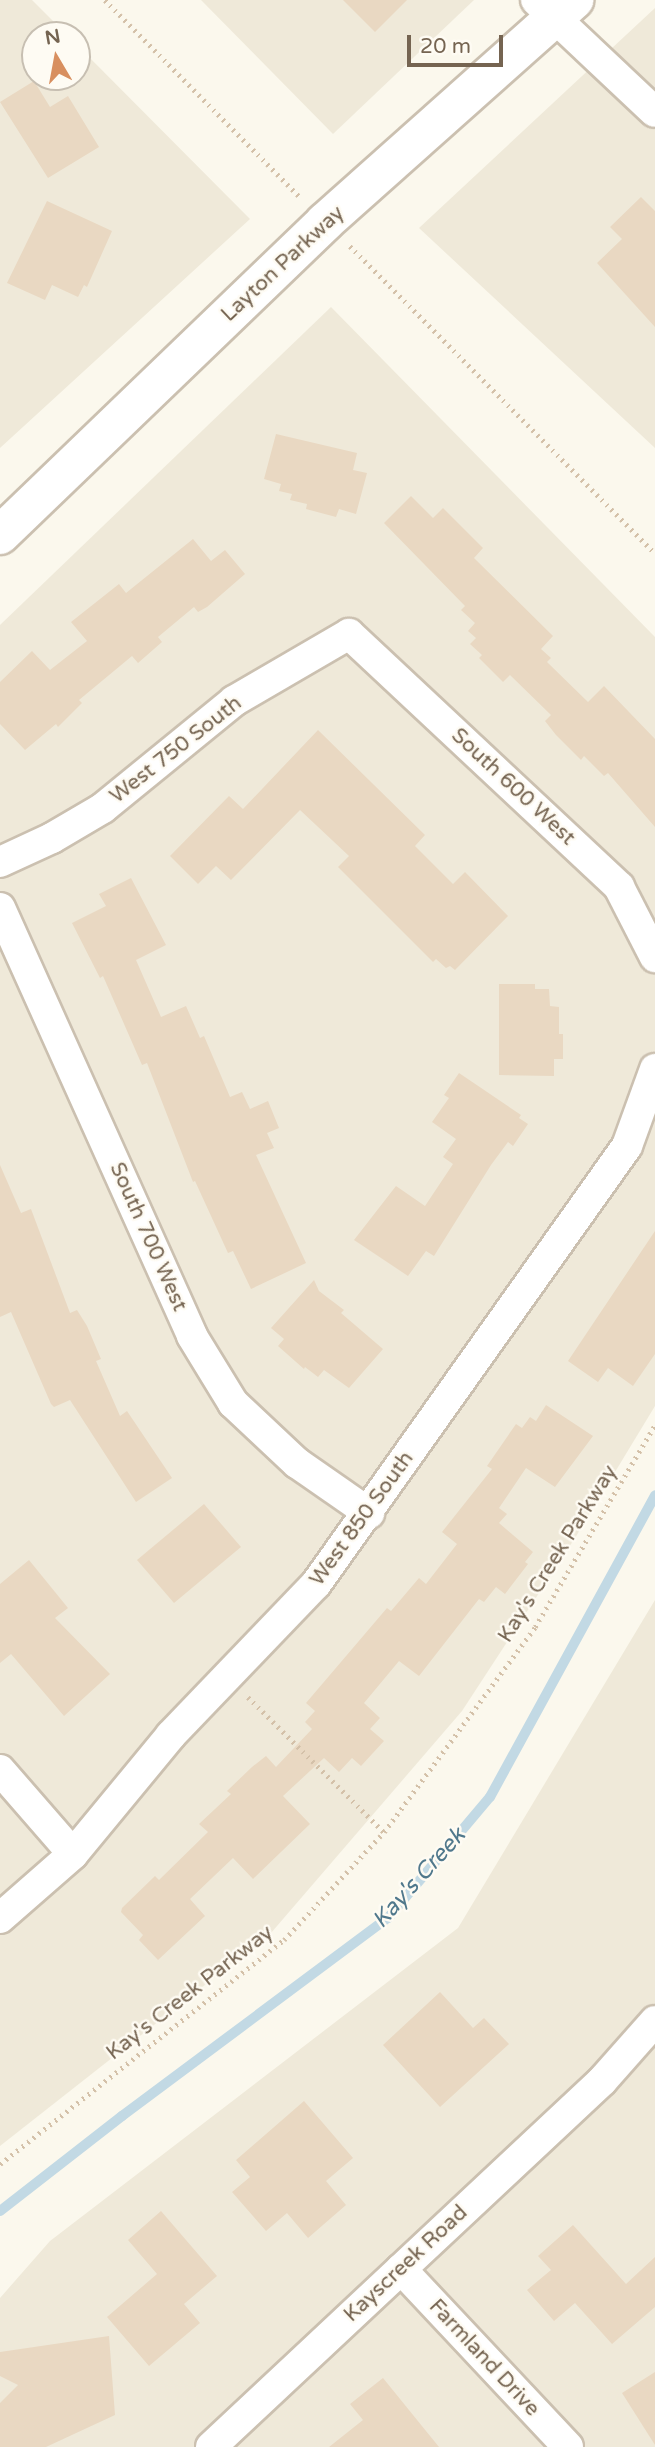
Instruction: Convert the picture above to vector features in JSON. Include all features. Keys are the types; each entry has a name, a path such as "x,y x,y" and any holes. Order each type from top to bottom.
{"main road":[{"name":"Layton Parkway","path":"0,535 325,222 555,6"}],"street":[{"path":"555,6 655,112"},
{"name":"West 750 South","path":"0,862 52,838 103,808 234,701 349,634"},
{"name":"South 600 West","path":"349,634 619,887 655,957"},
{"name":"South 700 West","path":"0,908 192,1336 233,1403 297,1463 369,1513"},
{"name":"West 850 South","path":"0,1918 73,1854 172,1735 316,1584 369,1513 627,1146 655,1069"},
{"path":"0,1770 73,1854"},
{"name":"Kayscreek Road","path":"211,2447 602,2081 655,2021"},
{"name":"Farmland Drive","path":"401,2269 568,2447"}],"path":[{"path":"105,0 298,195"},
{"path":"374,269 655,553"},
{"name":"Kay's Creek Parkway","path":"0,2164 284,1940 384,1832 535,1627 655,1425"},
{"path":"229,1676 384,1832"}],"shaded area":[{"path":"0,0 32,0 53,21 21,21 21,91 91,91 91,59 250,219 0,448"},
{"path":"201,0 474,0 333,134"},
{"path":"655,8 655,448 419,228"},
{"path":"331,307 655,637 655,1406 575,1538 462,1711 271,1933 0,2146 0,625"},
{"path":"655,1600 655,2447 0,2447 0,2298 50,2241 458,1928"}],"building":[{"path":"343,0 407,0 375,32"},
{"path":"21,89 40,91 50,107 68,96 99,147 48,178 0,102"},
{"path":"641,197 655,211 655,327 597,263 622,239 610,227"},
{"path":"47,201 112,231 87,287 84,285 78,297 52,285 45,300 7,283"},
{"path":"276,434 357,453 353,470 367,473 356,514 339,509 336,517 306,509 307,504 290,500 292,494 279,491 281,484 264,479"},
{"path":"411,496 433,518 443,508 483,548 474,558 553,636 541,649 551,658 547,662 588,702 604,686 655,739 655,827 608,773 604,776 584,756 581,760 556,735 545,721 551,715 510,675 503,682 479,658 482,655 470,644 476,638 468,631 475,623 461,610 465,606 384,523"},
{"path":"193,539 211,561 225,550 245,574 207,607 198,612 194,607 158,637 162,642 138,663 132,656 79,700 82,703 58,727 56,724 25,750 0,724 0,682 32,651 50,670 87,641 71,622 119,584 126,593"},
{"path":"318,730 425,835 415,846 453,884 465,872 508,916 455,970 450,966 446,968 436,959 433,962 338,867 349,856 300,810 231,880 216,866 198,884 170,856 229,796 243,809"},
{"path":"131,878 166,945 136,960 161,1017 186,1006 200,1038 204,1036 230,1097 242,1092 250,1109 268,1101 279,1128 267,1133 274,1148 256,1155 306,1263 251,1289 233,1251 228,1253 195,1181 193,1182 147,1063 142,1065 103,976 100,978 72,923 106,906 99,894"},
{"path":"499,984 535,984 535,989 549,989 550,1006 559,1007 559,1034 563,1034 563,1059 554,1059 554,1076 499,1075"},
{"path":"459,1073 521,1115 519,1118 528,1124 513,1146 508,1142 491,1165 434,1256 426,1251 408,1276 354,1240 396,1186 425,1206 453,1164 443,1157 456,1139 432,1122 449,1098 444,1095"},
{"path":"0,1165 21,1213 31,1209 70,1313 77,1310 87,1326 101,1359 96,1361 120,1416 127,1411 172,1478 136,1502 70,1400 54,1407 51,1404 11,1312 0,1317"},
{"path":"655,1231 655,1354 633,1386 608,1368 598,1382 568,1361"},
{"path":"314,1280 319,1291 344,1310 341,1313 383,1349 349,1388 324,1370 318,1377 305,1367 304,1369 278,1346 284,1339 271,1328"},
{"path":"546,1405 593,1436 555,1487 526,1468 499,1508 507,1514 499,1523 533,1552 525,1562 528,1564 505,1594 496,1587 484,1602 479,1599 419,1676 399,1661 364,1703 380,1718 370,1729 384,1741 361,1766 352,1758 339,1772 324,1758 283,1796 310,1824 253,1879 233,1858 190,1899 205,1916 158,1960 139,1940 143,1935 121,1912 122,1908 155,1876 159,1880 208,1832 199,1824 231,1794 227,1791 252,1767 266,1756 276,1767 312,1729 305,1722 315,1711 306,1703 387,1608 391,1611 419,1578 426,1584 457,1544 442,1532 492,1469 487,1466 516,1424 522,1428 530,1417 536,1421"},
{"path":"204,1504 241,1547 174,1603 137,1560"},
{"path":"29,1560 68,1608 55,1618 110,1674 64,1716 11,1654 0,1663 0,1584"},
{"path":"440,1992 473,2028 484,2018 509,2044 440,2107 383,2045"},
{"path":"304,2101 353,2158 326,2181 346,2205 308,2238 287,2213 266,2231 232,2192 250,2177 236,2160"},
{"path":"161,2211 217,2276 184,2304 200,2323 149,2366 107,2317 157,2274 128,2240"},
{"path":"573,2225 626,2284 655,2257 655,2307 612,2344 575,2303 554,2321 527,2290 551,2270 538,2256"},
{"path":"109,2336 115,2415 46,2447 0,2447 0,2403 18,2385 0,2376 0,2352"},
{"path":"655,2372 655,2445 622,2393"},
{"path":"383,2378 439,2447 329,2447 363,2420 350,2404"}],"waterway":[{"name":"Kay's Creek","path":"0,2211 122,2116 388,1918 490,1797 655,1495"}]}
